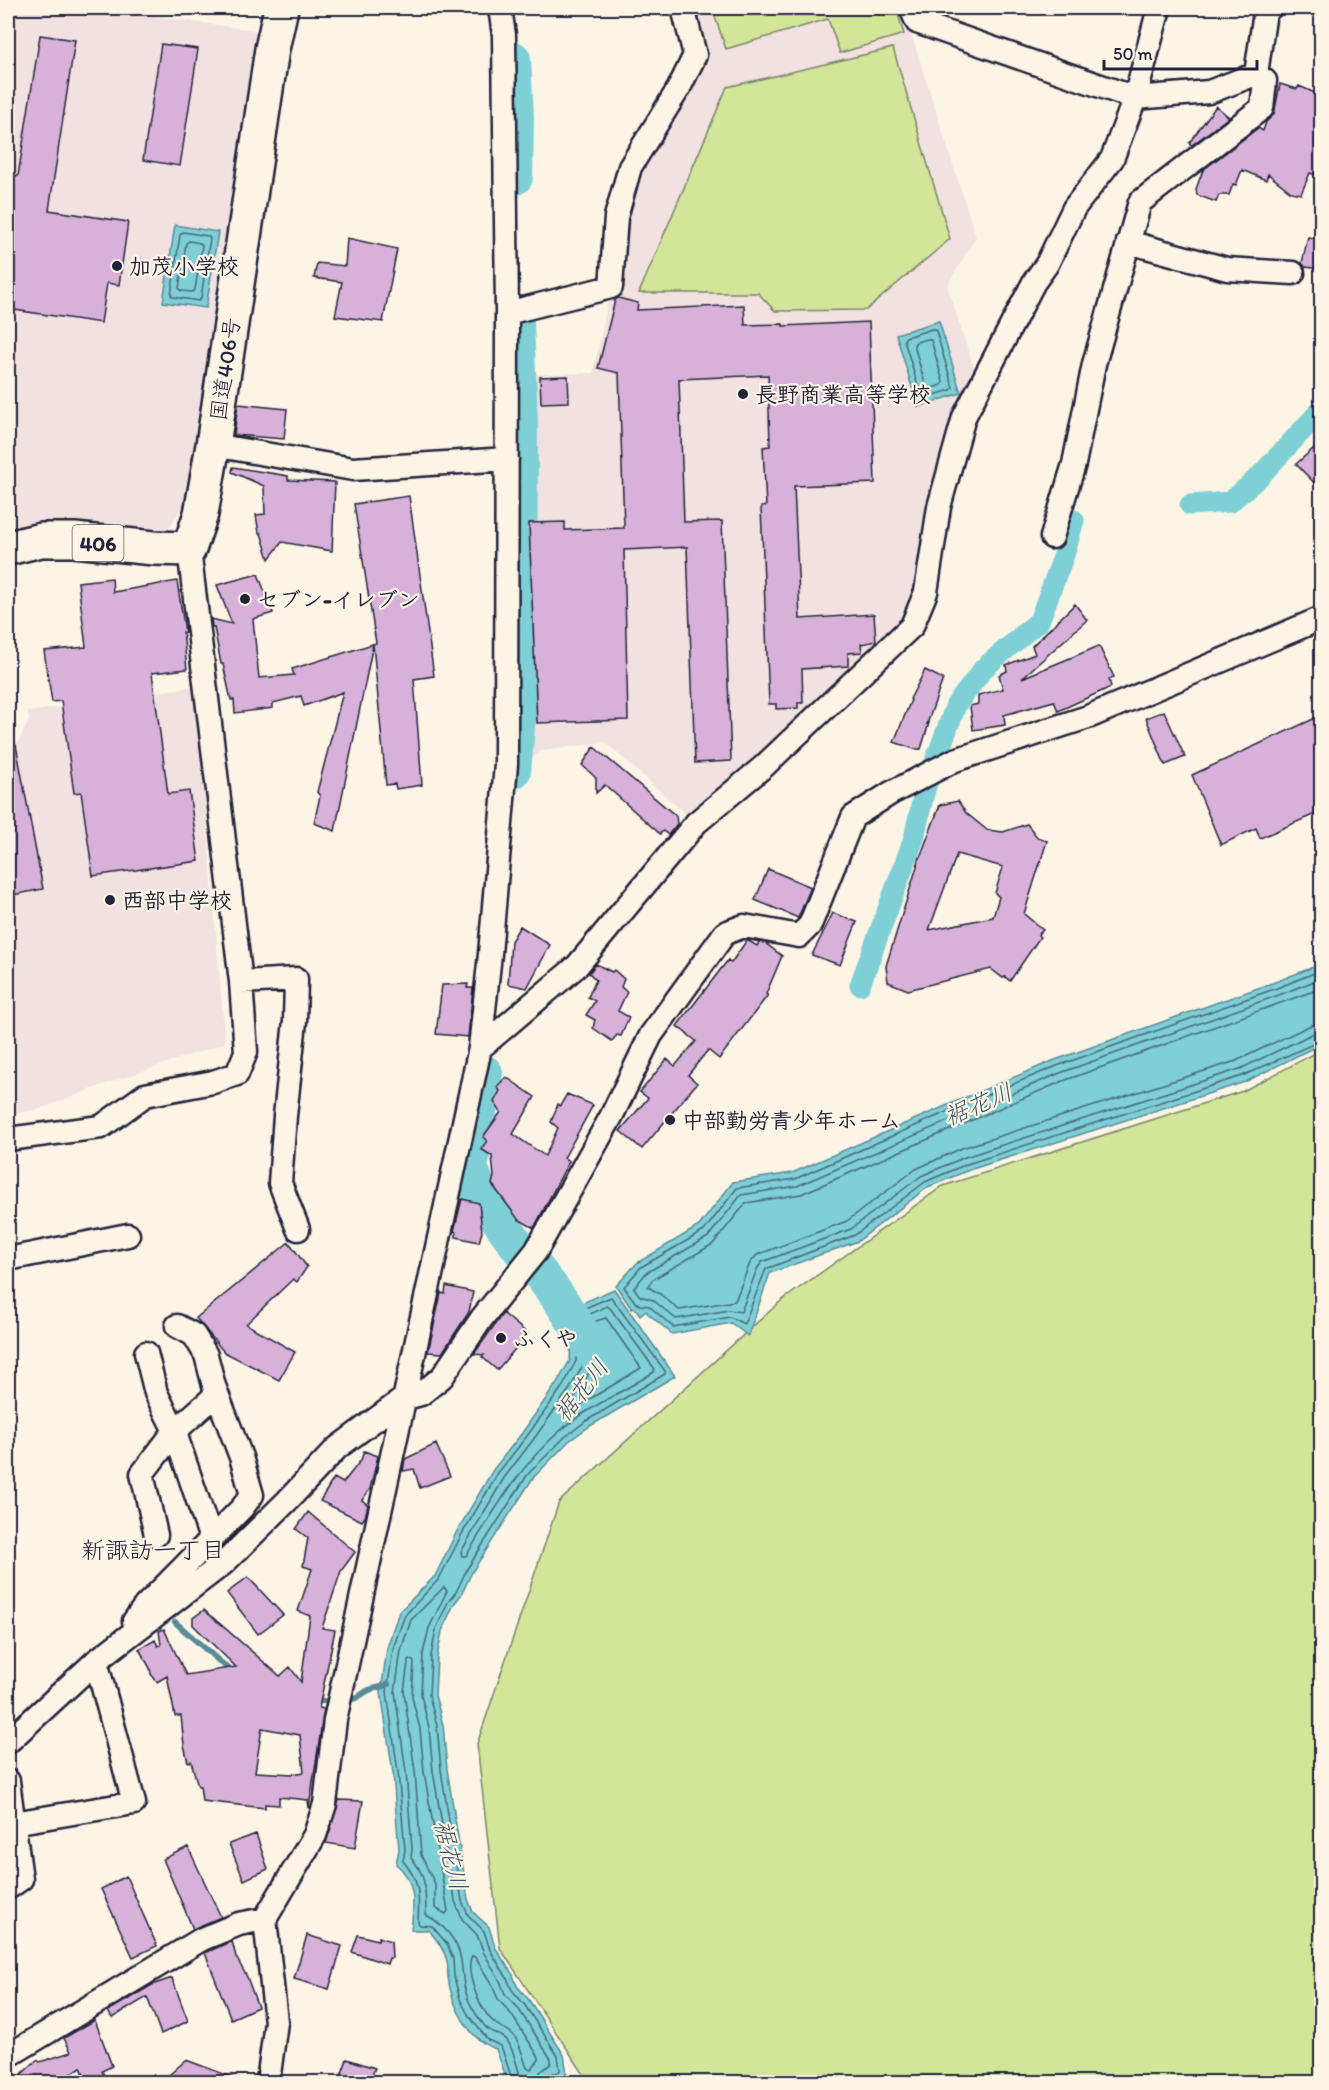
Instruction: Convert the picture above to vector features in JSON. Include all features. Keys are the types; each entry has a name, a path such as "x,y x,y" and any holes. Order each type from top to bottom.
{"highway":[{"name":"国道406号","path":"189,549 201,514 213,445 272,49 281,8"},
{"name":"406","path":"8,548 41,540 74,540 189,549"}],"street":[{"path":"268,2082 276,2022 265,1919 315,1834 325,1804 335,1720 480,1048 506,764 507,313 504,35 500,8"},
{"path":"507,313 612,287 616,217 630,167 680,88 695,55 683,8"},
{"path":"911,8 916,22 1135,98 1209,93 1256,74"},
{"path":"480,1048 577,966 696,823 762,767 912,626 926,592 939,507 964,417 1034,282 1047,264 1074,208 1112,159 1135,98 1159,8"},
{"path":"1256,74 1265,12 1270,8"},
{"path":"1052,537 1074,464 1094,364 1140,202 1262,108 1265,81 1256,74"},
{"path":"1128,242 1227,269 1293,273"},
{"path":"213,445 353,469 507,459"},
{"path":"8,1139 101,1127 146,1095 213,1082 237,1074 246,1052 241,982 189,549"},
{"path":"8,1742 60,1686 135,1632 224,1563 337,1448 403,1399 421,1394 442,1377 482,1318 536,1251 611,1118 651,1035 725,933 744,926 799,936 810,925 853,817 908,784 955,760 1088,717 1322,618"},
{"path":"241,982 296,979 295,1021 280,1183 298,1229"},
{"path":"8,1259 128,1235"},
{"path":"135,1632 134,1622 145,1606 242,1508 252,1495 206,1355 194,1335 177,1326"},
{"path":"146,1353 156,1393 174,1432 211,1539"},
{"path":"156,1535 142,1474 174,1432 217,1394"},
{"path":"13,1824 134,1803 96,1661"},
{"path":"8,1781 21,1879 8,1888"},
{"path":"8,2056 202,1939 239,1924 265,1919"}],"shaded area":[{"name":"加茂小学校","path":"8,8 94,8 266,32 187,500 170,526 155,533 66,521 8,534"},
{"name":"長野商業高等学校","path":"690,8 903,8 976,237 947,286 975,371 920,593 886,644 697,809 690,818 605,742 542,751 522,766 524,752 522,375 593,373 621,220 636,169 699,75 702,47"},
{"name":"西部中学校","path":"196,686 225,1043 37,1110 8,1114 8,758 11,757 29,720 28,712"}],"green space":[{"path":"712,8 896,8 904,34 840,53 828,19 726,49"},
{"path":"893,48 950,239 866,310 775,311 758,293 639,293 727,87"},
{"path":"1321,1050 1321,2082 589,2082 500,1948 477,1744 559,1502 781,1301 943,1186 1243,1091"}],"water":[{"path":"175,225 218,232 206,308 163,302"},
{"path":"939,321 961,393 918,407 896,334"},
{"name":"裾花川","path":"1321,964 1321,1044 1245,1082 969,1170 928,1187 858,1241 770,1273 748,1336 731,1323 672,1334 645,1311 640,1315 635,1308 632,1309 616,1286 637,1263 699,1226 733,1182 792,1173 1055,1060"},
{"name":"裾花川","path":"614,1289 675,1376 590,1426 569,1441 533,1478 454,1604 442,1631 437,1657 435,1695 443,1725 447,1769 468,1899 473,1912 489,1927 495,1947 513,1975 517,1986 529,2000 564,2055 567,2074 562,2080 554,2078 549,2082 508,2082 496,2049 486,2045 470,2030 457,2010 450,1988 447,1960 439,1943 429,1930 411,1930 413,1903 411,1886 408,1878 396,1864 399,1850 393,1773 381,1692 387,1648 399,1612 435,1576 457,1531 493,1470 557,1383 570,1360 571,1343 568,1324 580,1304"}],"building":[{"path":"40,35 75,40 49,210 128,222 119,285 107,283 101,323 8,309 8,174 18,176"},
{"path":"161,44 198,49 180,166 143,160"},
{"path":"1280,84 1297,89 1299,86 1322,96 1322,177 1310,173 1301,194 1291,192 1268,174 1266,180 1242,170 1229,195 1219,195 1216,202 1197,195 1196,189 1203,170 1258,128 1263,131 1266,122 1274,114"},
{"path":"1216,106 1229,117 1192,145 1189,143"},
{"path":"1308,237 1322,240 1322,269 1305,267 1302,263"},
{"path":"347,238 397,249 383,322 335,316 342,282 314,278 317,263 345,266"},
{"path":"618,298 638,303 637,310 744,305 745,325 783,324 783,326 869,322 875,483 794,486 800,619 874,614 876,641 861,644 862,652 848,653 848,666 802,669 803,703 798,703 798,708 776,709 776,704 769,704 761,507 766,506 763,447 770,446 768,375 679,379 684,522 722,521 731,761 695,763 687,547 624,550 628,720 537,723 529,523 565,522 565,530 624,528 619,373 598,368 615,300"},
{"path":"568,376 569,402 541,403 540,377"},
{"path":"238,404 287,409 284,439 234,435"},
{"path":"1322,441 1322,491 1296,464"},
{"path":"233,467 288,476 288,480 335,482 332,551 282,542 269,559 261,533 259,533 256,515 265,514 264,486 232,472"},
{"path":"409,496 434,676 414,679 422,785 396,789 395,784 386,785 373,644 335,831 314,823 320,796 317,792 343,692 304,706 301,696 273,703 273,708 235,713 234,700 231,700 214,627 212,627 211,619 232,624 217,585 258,574 273,613 253,619 259,678 294,675 292,669 376,643 354,504"},
{"path":"112,578 113,592 177,581 185,632 183,632 187,669 152,673 168,794 189,791 199,861 93,876 81,792 74,793 61,701 52,702 44,651 86,647 78,582"},
{"path":"1075,604 1087,620 1022,678 1099,646 1114,677 1109,679 1111,687 1058,711 1054,701 1004,715 1005,725 973,730 970,706 978,704 978,695 1003,689 999,675 1007,671 1006,665 1035,654 1032,646"},
{"path":"925,670 943,679 921,749 914,749 894,742 910,699"},
{"path":"1164,711 1185,757 1165,765 1146,718"},
{"path":"1322,715 1322,811 1260,838 1256,828 1221,845 1192,775"},
{"path":"8,745 16,745 43,889 8,896"},
{"path":"594,747 676,816 677,824 668,835 663,831 660,834 605,785 596,793 596,778 582,765"},
{"path":"958,801 966,813 987,830 1003,832 1027,824 1037,837 1047,841 1024,914 1043,930 1010,981 991,969 908,990 888,982 886,966 919,860 940,805","holes":["957,854 1003,867 995,893 999,897 993,917 929,930"]},
{"path":"768,869 811,887 798,918 755,900"},
{"path":"833,913 857,922 840,965 812,955"},
{"path":"520,926 550,945 527,988 508,984 511,941"},
{"path":"747,940 757,946 759,942 765,943 782,956 766,994 768,995 719,1059 708,1050 688,1075 697,1083 642,1149 620,1131 648,1098 640,1092 667,1059 675,1066 696,1041 677,1026 728,960 731,963"},
{"path":"596,964 612,972 614,970 624,979 621,987 627,992 618,1011 629,1017 621,1036 617,1035 612,1041 593,1028 595,1020 586,1015 595,1001 588,997 596,980 589,973"},
{"path":"468,984 467,988 473,988 468,1037 436,1034 442,985"},
{"path":"506,1077 535,1097 513,1134 545,1156 558,1128 551,1122 558,1104 560,1106 567,1094 593,1105 564,1158 569,1161 534,1228 518,1219 492,1184 494,1177 492,1156 481,1149 487,1141 483,1137 501,1112 494,1102 500,1091 497,1087"},
{"path":"462,1199 479,1203 482,1232 479,1242 456,1237 454,1231"},
{"path":"289,1242 307,1267 297,1282 293,1279 246,1324 295,1352 279,1380 224,1352 196,1318"},
{"path":"446,1286 473,1292 469,1312 442,1353 428,1352 441,1293 445,1294"},
{"path":"503,1313 528,1334 497,1370 482,1357 484,1355 474,1354"},
{"path":"436,1444 450,1476 420,1488 414,1469 403,1471 405,1459"},
{"path":"364,1451 378,1456 370,1489 362,1500 368,1505 362,1521 320,1501 334,1478 343,1483 361,1460"},
{"path":"308,1512 355,1552 341,1571 322,1628 335,1630 319,1708 324,1709 309,1808 308,1800 279,1797 279,1805 265,1804 265,1808 202,1801 200,1786 198,1786 191,1761 188,1762 181,1716 175,1716 167,1676 157,1682 139,1649 155,1640 158,1646 161,1645 159,1631 164,1629 186,1675 236,1667 193,1625 193,1618 204,1610 280,1676 290,1667 301,1682 310,1616 298,1611 312,1569 303,1566 308,1538 296,1529","holes":["262,1728 300,1735 304,1772 292,1774 255,1772"]},
{"path":"248,1577 283,1615 258,1634 227,1593"},
{"path":"339,1800 363,1801 355,1848 326,1843"},
{"path":"256,1834 268,1869 244,1880 229,1844"},
{"path":"188,1847 221,1917 193,1929 163,1859"},
{"path":"126,1876 157,1946 133,1957 101,1889"},
{"path":"307,1935 342,1946 329,1989 294,1979"},
{"path":"358,1935 391,1941 392,1958 389,1958 387,1964 352,1952"},
{"path":"232,1941 236,1957 247,1977 258,2007 231,2019 205,1953"},
{"path":"172,1978 188,2021 161,2034 147,1997 112,2018 108,2011 152,1985"},
{"path":"95,2020 112,2066 102,2071 107,2082 87,2082 81,2067 59,2082 13,2082 37,2060 40,2062 71,2052 64,2038"},
{"path":"347,2059 375,2068 369,2082 339,2082"},
{"path":"186,2060 243,2081 161,2082"}],"waterway":[{"path":"513,59 516,117 515,177"},
{"path":"513,771 519,705 520,423 516,323"},
{"path":"1190,505 1230,502 1259,477 1322,409"},
{"path":"860,985 914,838 925,789 956,705 984,668 1039,621 1064,555 1074,520"},
{"path":"485,1073 470,1168 480,1193 522,1252"},
{"name":"裾花川","path":"535,1267 561,1301 598,1358"},
{"path":"175,1622 234,1672"},
{"path":"346,1700 388,1684"},
{"path":"313,1701 330,1701"}],"place":[{"name":"加茂小学校","path":"117,266"},
{"name":"長野商業高等学校","path":"743,394"},
{"name":"セブン-イレブン","path":"245,599"},
{"name":"西部中学校","path":"110,900"},
{"name":"中部勤労青少年ホーム","path":"670,1120"},
{"name":"ふくや","path":"501,1338"}],"district":[{"name":"新諏訪一丁目","path":"153,1549"}]}
